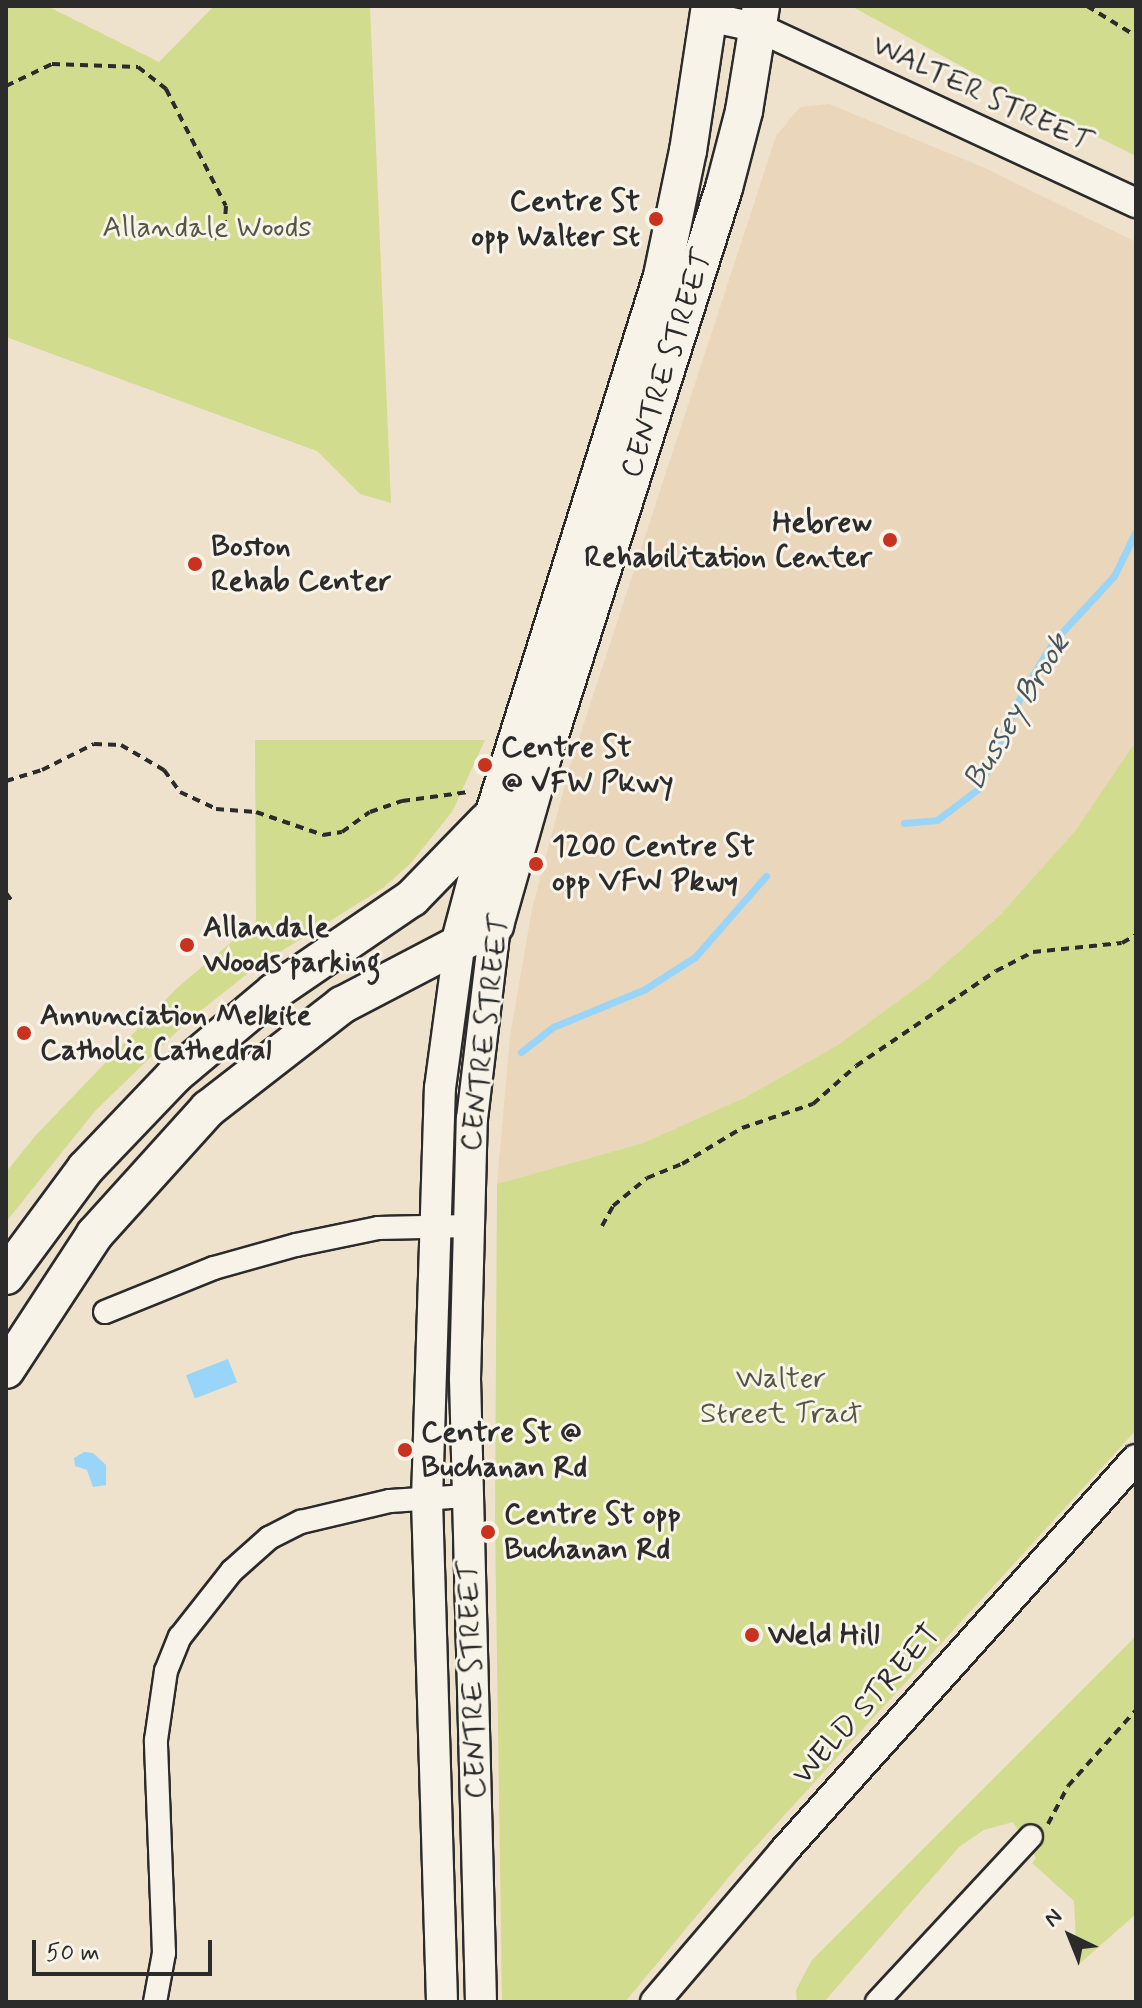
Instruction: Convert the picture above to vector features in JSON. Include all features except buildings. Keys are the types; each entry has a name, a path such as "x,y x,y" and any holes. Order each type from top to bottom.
{"highway":[{"name":"CENTRE STREET","path":"460,941 481,803 662,276 710,11"},
{"name":"CENTRE STREET","path":"495,925 542,760 724,188 760,17"},
{"path":"6,1276 86,1168 175,1075 274,992 412,898 481,803"},
{"path":"6,1370 95,1234 208,1109 342,1005 495,925"}],"main road":[{"name":"CENTRE STREET","path":"481,2002 467,1496 469,1226 477,1048 495,925"},
{"name":"CENTRE STREET","path":"442,2002 427,1499 440,1088 460,941"},
{"path":"435,1713 475,1713"}],"street":[{"name":"WALTER STREET","path":"710,11 760,17 1136,203"},
{"path":"105,1312 214,1268 296,1245 378,1228 469,1226"},
{"name":"WELD STREET","path":"655,2002 783,1852 1136,1459"},
{"path":"155,2002 164,1953 156,1740 166,1671 180,1637 204,1601 269,1538 340,1510 467,1496"},
{"path":"877,2002 1031,1836"}],"path":[{"path":"1087,6 1136,36"},
{"path":"6,86 52,64 138,67 166,89 226,206 225,221 213,240"},
{"path":"6,781 42,770 94,744 121,745 164,770 180,792 216,809 256,812 323,835 342,832 370,812 402,801 481,803"},
{"path":"6,893 11,900"},
{"path":"602,1226 613,1206 647,1178 692,1159 742,1128 813,1104 856,1066 996,971 1033,952 1122,943 1136,935"},
{"path":"1031,1836 1056,1816 1068,1786 1136,1710"}],"shaded area":[{"name":"Hebrew Rehabilitation Center","path":"829,104 985,168 1136,242 1136,741 1075,831 999,916 927,980 838,1045 746,1097 643,1143 497,1184 510,1036 532,909 569,769 776,136 800,107"}],"green space":[{"name":"Allandale Woods","path":"6,6 47,6 159,62 214,6 370,6 391,503 360,494 317,451 6,337"},
{"path":"851,6 1136,6 1136,156 1031,104"},
{"path":"255,740 485,740 452,812 410,864 383,888 256,967 189,1020 95,1111 6,1222 6,1172 36,1135 176,989 256,921"},
{"name":"Walter Street Tract","path":"1136,741 1136,1430 738,1866 625,2002 502,2002 495,1523 497,1184 643,1143 746,1097 838,1045 927,980 999,916 1075,831"},
{"path":"1136,1636 1136,1914 1077,1966 1074,1901 1032,1863 1036,1858 1013,1822 984,1830 959,1847 824,2002 797,2002 796,1990 812,1960"}],"water":[{"path":"228,1359 237,1382 195,1398 186,1375"},
{"path":"84,1452 93,1453 106,1465 106,1485 93,1487 87,1470 75,1466 74,1458"}],"waterway":[{"name":"Bussey Brook","path":"904,823 937,820 978,789 1023,691 1053,642 1114,576 1136,531"},
{"name":"Bussey Brook","path":"521,1052 553,1027 645,989 695,957 766,876"}],"place":[{"name":"Centre St opp Walter St","path":"656,219"},
{"name":"Hebrew Rehabilitation Center","path":"890,540"},
{"name":"Boston Rehab Center","path":"195,564"},
{"name":"Centre St @ VFW Pkwy","path":"485,765"},
{"name":"1200 Centre St opp VFW Pkwy","path":"536,864"},
{"name":"Allandale Woods parking","path":"187,945"},
{"name":"Annunciation Melkite Catholic Cathedral","path":"24,1033"},
{"name":"Centre St @ Buchanan Rd","path":"405,1450"},
{"name":"Centre St opp Buchanan Rd","path":"488,1532"},
{"name":"Weld Hill","path":"752,1635"}]}
